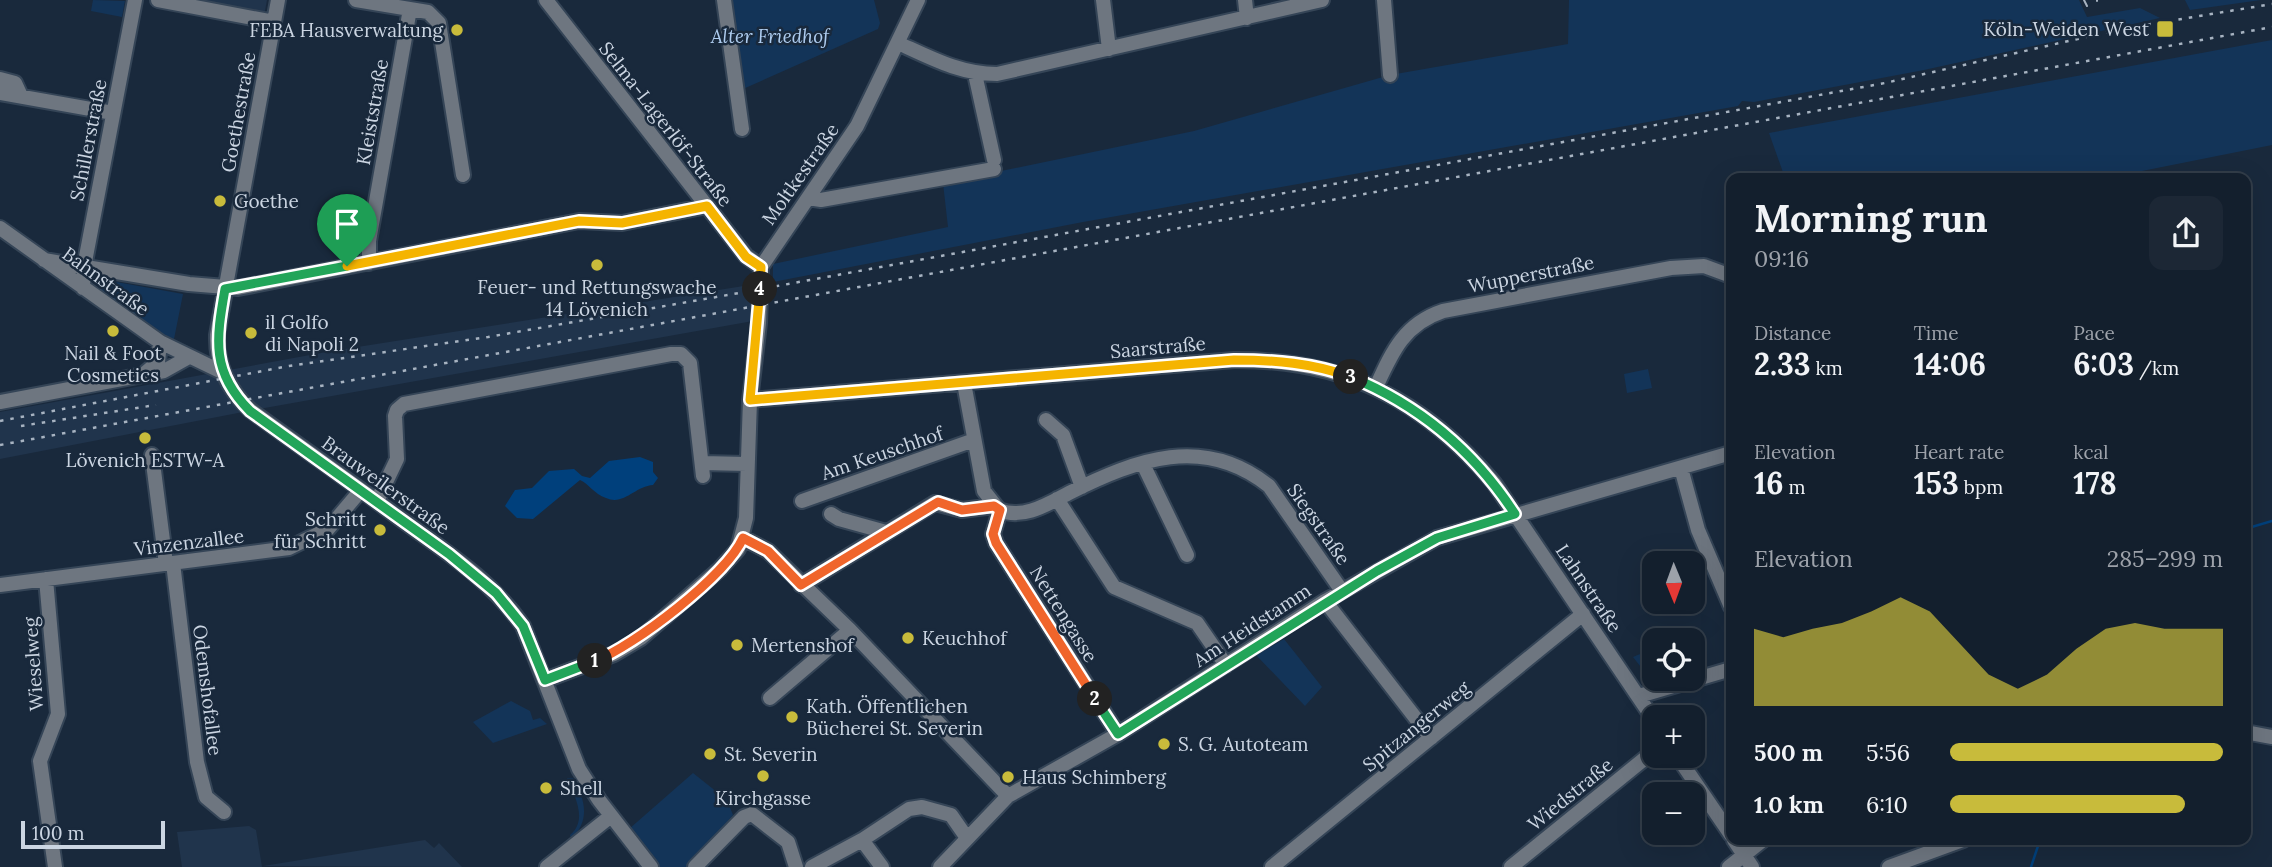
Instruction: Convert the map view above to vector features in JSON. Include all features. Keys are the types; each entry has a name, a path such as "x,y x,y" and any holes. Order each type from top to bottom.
{"street":[{"name":"Schillerstraße","path":"83,288 84,267 135,0"},
{"path":"158,0 274,22"},
{"name":"Goethestraße","path":"234,395 224,373 217,345 278,0"},
{"path":"356,0 428,12 439,23 463,175"},
{"name":"Selma-Lagerlöf-Straße","path":"546,0 746,257 761,267"},
{"path":"724,0 742,129"},
{"name":"Moltkestraße","path":"743,538 750,400 759,323 761,267 766,255 857,126 918,0"},
{"path":"1103,0 1109,50"},
{"path":"1245,0 1247,19"},
{"path":"898,43 975,74 997,74 1322,0"},
{"path":"1384,0 1390,75"},
{"name":"Kleiststraße","path":"369,263 369,241 410,9"},
{"path":"808,198 821,200 994,164 975,74"},
{"path":"0,79 15,83 21,96"},
{"path":"0,93 113,113"},
{"path":"44,260 225,289 579,221 622,223 707,206"},
{"name":"Bahnstraße","path":"0,228 160,342 224,373"},
{"name":"Wupperstraße","path":"1376,387 1405,333 1429,315 1671,268 1704,266 1726,274"},
{"path":"145,373 161,356 160,342"},
{"path":"0,402 164,371 217,345"},
{"path":"377,501 397,459 395,416 404,404 671,354 681,354 691,363 702,470 747,464"},
{"name":"Saarstraße","path":"750,400 1189,363 1270,360 1308,365 1376,387 1426,415 1469,454 1515,514"},
{"path":"964,383 984,491 997,508"},
{"name":"Brauweilerstraße","path":"234,395 250,411 478,577 505,602 523,626 579,769 651,867"},
{"path":"1046,420 1063,435 1082,487"},
{"name":"Am Keuschhof","path":"802,501 974,440"},
{"name":"Am Heidstamm","path":"940,867 1008,796 1118,734 1325,601 1437,538 1726,454"},
{"name":"Odemshofallee","path":"152,455 197,762 206,797 224,812"},
{"name":"Siegstraße","path":"801,585 938,502 962,510 997,508 1027,513 1082,487 1143,464 1202,455 1219,457 1252,473 1282,501 1342,591"},
{"path":"1143,464 1187,555"},
{"path":"1681,468 1698,530 1726,595"},
{"name":"Vinzenzallee","path":"0,585 289,548 328,529 361,490"},
{"path":"1057,499 1114,587 1197,623 1226,665"},
{"name":"Nettengasse","path":"997,508 993,534 996,543 1118,734"},
{"path":"831,514 839,519 886,532"},
{"name":"Lahnstraße","path":"1515,514 1645,705"},
{"path":"545,680 614,654 641,638 732,558 743,538 768,551 850,630 1008,796"},
{"name":"Wieselweg","path":"46,579 58,714 40,761 55,867"},
{"path":"1325,601 1431,738"},
{"name":"Spitzangerweg","path":"1272,867 1583,614"},
{"path":"769,698 850,630"},
{"path":"1639,696 1726,670"},
{"path":"2251,733 2272,737"},
{"name":"Wiedstraße","path":"1511,867 1642,761"},
{"path":"1685,768 1726,828"},
{"path":"812,867 862,840 909,809 922,807 951,815 967,838"},
{"path":"695,867 744,817 752,814 788,842 796,867"},
{"path":"547,867 611,816"},
{"path":"862,840 882,867"},
{"path":"1737,845 1748,861"},
{"path":"1729,867 1748,861 1759,845"},
{"path":"1889,867 1949,845"}],"shaded area":[{"path":"173,0 267,0 264,16"},
{"path":"750,285 753,321 259,409 0,459 0,412 332,351"},
{"path":"640,457 653,462 653,472 658,478 653,485 624,498 606,498 580,480 533,519 517,518 505,506 515,490 532,488 549,471 574,469 582,476 590,478 609,461"},
{"path":"249,826 256,830 262,867 182,867 177,832"},
{"path":"425,840 434,848 439,843 462,867 263,866"}],"green space":[{"path":"93,0 125,1 122,17 91,11"},
{"name":"Alter Friedhof","path":"729,0 874,0 880,23 878,29 743,89"},
{"path":"1569,0 2079,0 2087,17 2140,8 2160,18 1924,70 1754,102 1742,101 1738,106 1083,222 773,282 773,264 948,227 943,183 1194,131 1390,75 1568,44"},
{"path":"2185,0 2261,0 2190,10"},
{"path":"2272,40 2272,145 2132,173 1783,173 1769,133"},
{"path":"100,279 183,294 174,339 163,335 98,290"},
{"path":"1648,369 1652,388 1627,393 1624,374"},
{"path":"1284,639 1322,687 1305,706 1256,655"},
{"path":"1642,653 1642,668 1633,657"},
{"path":"511,701 530,711 533,720 540,718 547,724 493,743 473,722"},
{"path":"693,773 727,800 733,815 689,867 659,867 629,829"},
{"path":"567,778 573,778 581,794 584,809 581,824 571,839 570,835 579,815"}],"waterway":[{"path":"2251,527 2272,521"},
{"path":"2031,867 2038,845"}],"tram line":[{"path":"2084,0 2087,6"}],"railway":[{"path":"0,421 289,366 488,337 739,293 1885,83 2121,29 2272,4"},
{"path":"0,445 2272,27"},
{"path":"21,426 156,405"}],"place":[{"name":"Köln-Weiden West","path":"2165,29"},
{"name":"FEBA Hausverwaltung","path":"457,30"},
{"name":"Goethe","path":"220,201"},
{"name":"Feuer- und Rettungswache 14 Lövenich","path":"597,265"},
{"name":"Nail & Foot Cosmetics","path":"113,331"},
{"name":"il Golfo di Napoli 2","path":"251,333"},
{"name":"Lövenich ESTW-A","path":"145,438"},
{"name":"Schritt für Schritt","path":"380,530"},
{"name":"Keuchhof","path":"908,638"},
{"name":"Mertenshof","path":"737,645"},
{"name":"Kath. Öffentlichen Bücherei St. Severin","path":"792,717"},
{"name":"S. G. Autoteam","path":"1164,744"},
{"name":"St. Severin","path":"710,754"},
{"name":"Kirchgasse","path":"763,776"},
{"name":"Haus Schimberg","path":"1008,777"},
{"name":"Shell","path":"546,788"}],"route":[{"path":"707,206 746,257 761,267 759,323 750,400 1234,360 1270,360 1308,365 1346,375 1376,387 1426,415 1469,454 1494,483 1515,514 1437,538 1377,571 1325,601 1118,734 996,543 993,534 1000,510 994,506 962,510 935,503 801,585 768,551 743,538 732,558 641,638 614,654 545,680 523,626 496,593 449,554 250,411 234,395 228,384 218,356 217,341 225,289 243,288 347,266 579,221 622,223 707,206"}]}
